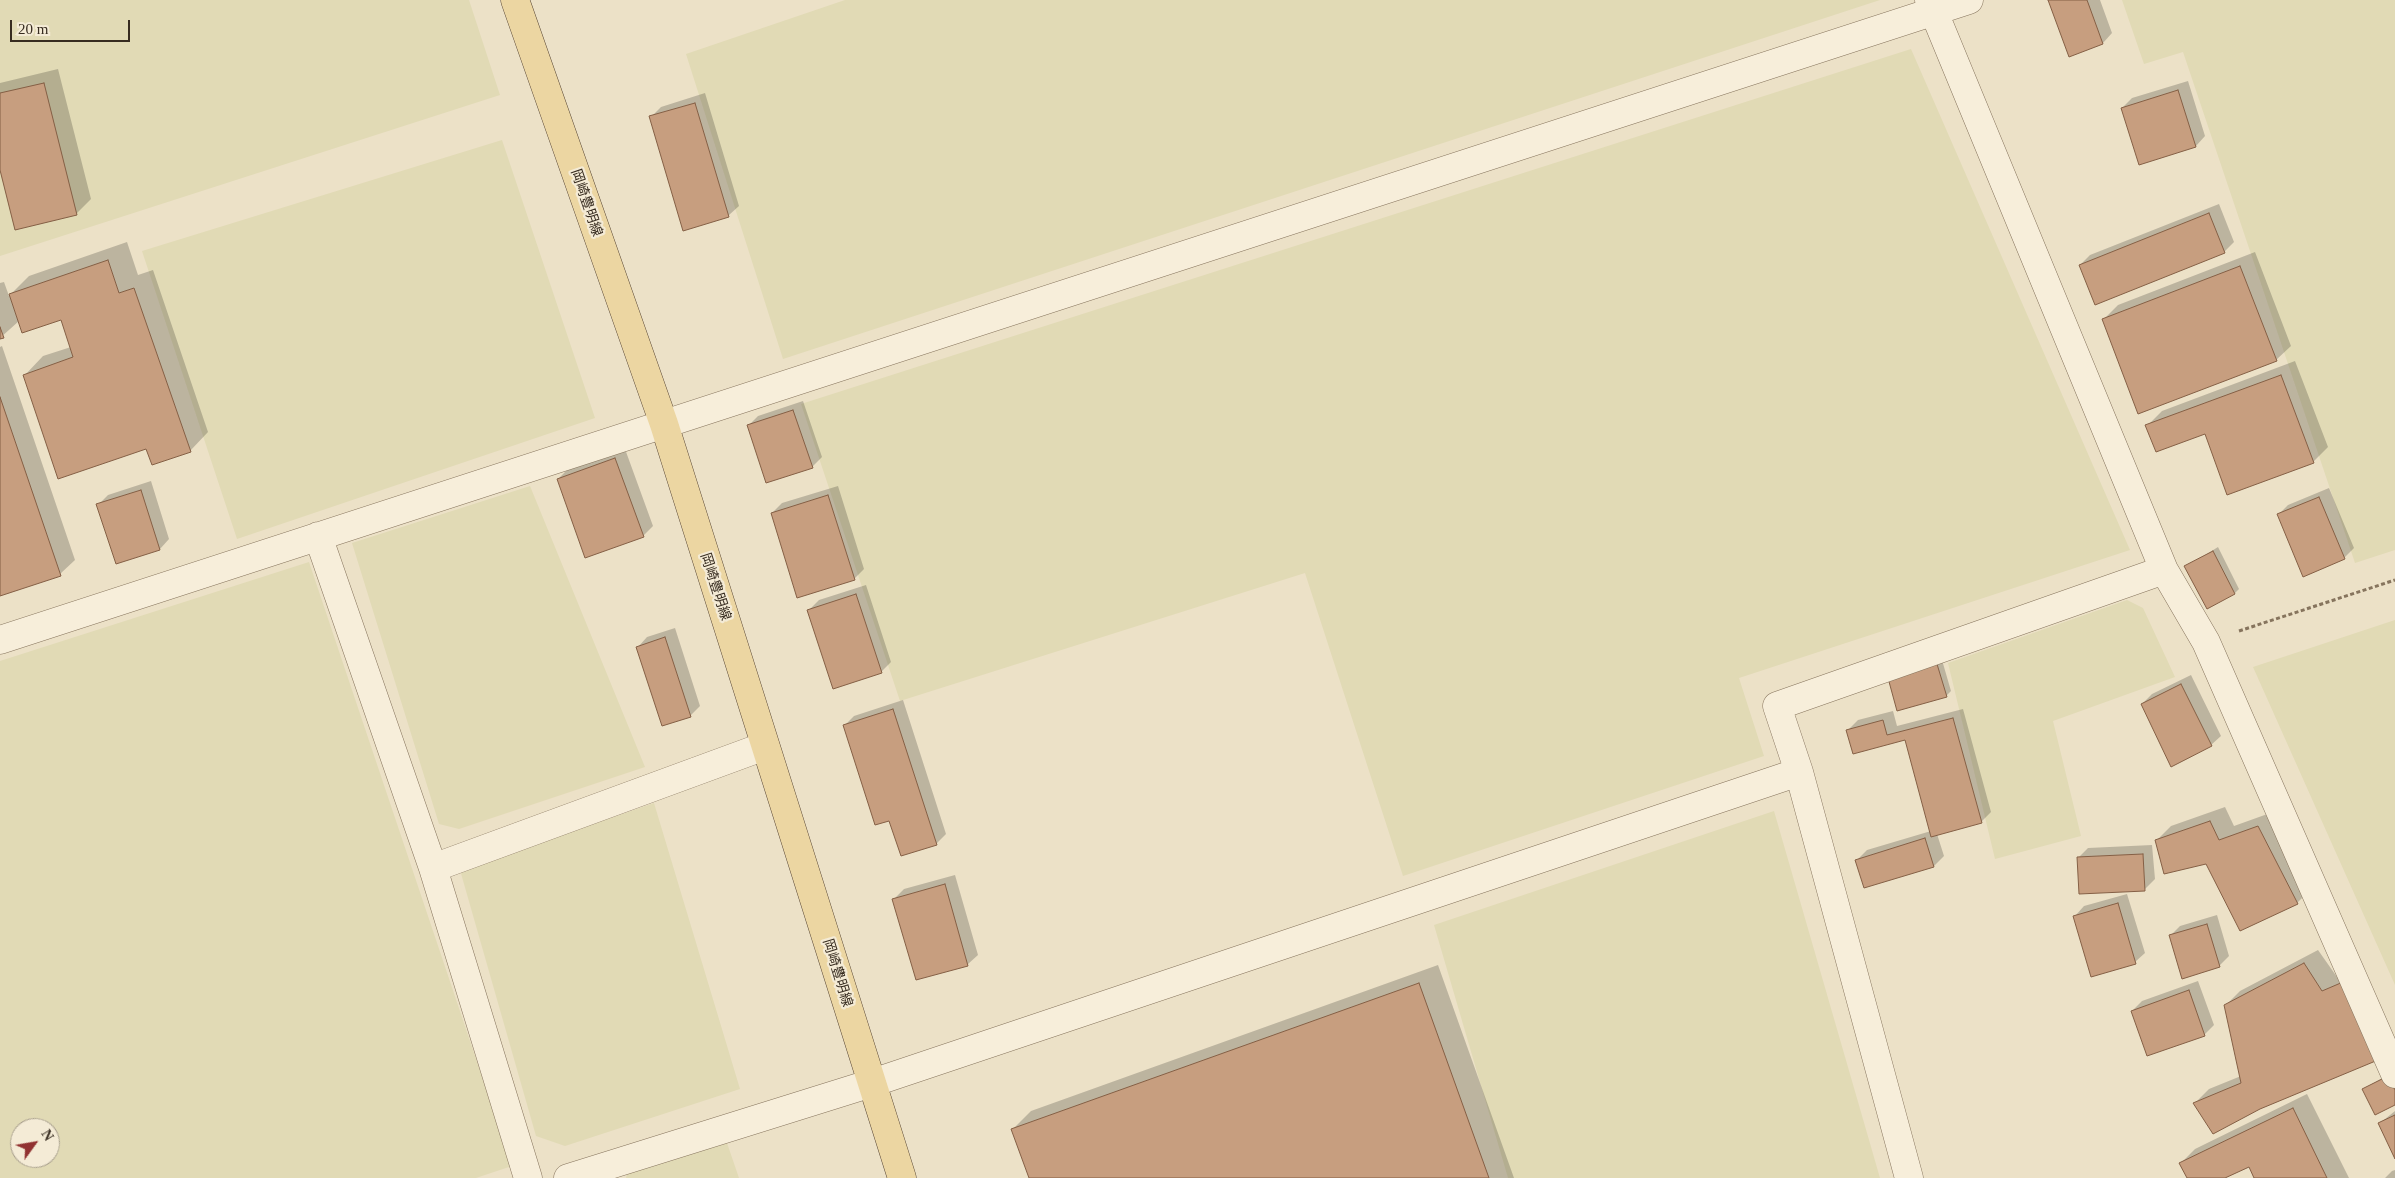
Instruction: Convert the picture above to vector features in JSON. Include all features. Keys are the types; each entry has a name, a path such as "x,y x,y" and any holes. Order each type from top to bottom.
{"main road":[{"name":"岡崎豊明線","path":"514,0 664,424 902,1178"}],"street":[{"path":"0,640 664,424 1931,6 1969,0"},
{"path":"1931,6 2164,570 2206,642 2395,1074"},
{"path":"318,536 434,868 528,1178"},
{"path":"1909,1178 1799,772 1777,706 2164,570"},
{"path":"434,868 765,746"},
{"path":"568,1178 598,1174 1799,772"}],"path":[{"path":"2206,642 2395,580"}],"shaded area":[{"path":"0,0 469,0 500,95 0,256"},
{"path":"845,0 1880,0 783,359 686,54"},
{"path":"2122,0 2395,0 2395,550 2355,563 2183,52 2144,64"},
{"path":"1911,49 2130,550 1739,678 1764,756 1403,876 1305,573 900,701 801,404"},
{"path":"502,140 595,418 237,539 142,251"},
{"path":"530,486 645,767 459,829 439,824 352,543"},
{"path":"309,562 512,1166 476,1178 0,1178 0,661"},
{"path":"2127,600 2143,608 2175,677 2053,721 2081,836 1995,859 1948,663"},
{"path":"2395,620 2395,985 2253,667"},
{"path":"654,803 740,1089 565,1146 536,1136 460,870"},
{"path":"1774,811 1880,1178 1508,1178 1434,925"},
{"path":"727,1143 739,1178 626,1178 627,1173"}],"building":[{"path":"2048,0 2087,0 2103,44 2069,57"},
{"path":"44,83 77,215 15,230 0,170 0,93"},
{"path":"2178,90 2196,147 2139,165 2121,108"},
{"path":"695,103 729,217 683,231 649,116"},
{"path":"2209,213 2225,253 2095,305 2079,265"},
{"path":"108,260 119,293 134,288 191,452 152,465 146,449 58,479 23,375 73,357 61,320 22,333 9,294"},
{"path":"2240,266 2277,361 2138,414 2102,319"},
{"path":"0,327 4,338 0,339"},
{"path":"2281,375 2314,463 2227,495 2205,434 2156,452 2145,425"},
{"path":"0,397 61,576 0,596"},
{"path":"793,410 813,468 766,483 747,425"},
{"path":"615,458 644,537 585,558 557,479"},
{"path":"141,490 160,550 116,564 96,504"},
{"path":"828,495 855,580 797,598 771,513"},
{"path":"2319,497 2345,559 2303,577 2277,514"},
{"path":"2213,551 2235,594 2207,609 2184,566"},
{"path":"856,594 882,673 833,689 807,610"},
{"path":"665,637 691,717 662,726 636,647"},
{"path":"1937,664 1947,697 1897,711 1888,678"},
{"path":"2181,684 2212,746 2171,767 2141,704"},
{"path":"893,709 937,845 901,856 889,821 875,825 843,725"},
{"path":"1953,718 1982,823 1931,837 1905,740 1853,754 1846,730 1883,720 1887,735"},
{"path":"2210,821 2219,840 2258,826 2298,904 2240,931 2206,864 2164,874 2155,840"},
{"path":"1925,838 1934,867 1864,888 1855,860"},
{"path":"2143,854 2145,891 2079,894 2077,857"},
{"path":"945,884 968,966 916,980 892,899"},
{"path":"2118,903 2136,964 2091,977 2073,916"},
{"path":"2207,924 2220,967 2182,979 2169,935"},
{"path":"2304,963 2322,991 2343,982 2378,1060 2260,1109 2213,1134 2193,1103 2241,1083 2224,1005"},
{"path":"1419,983 1489,1178 1029,1178 1011,1129"},
{"path":"2189,990 2205,1036 2147,1056 2131,1011"},
{"path":"2388,1076 2395,1090 2395,1105 2375,1115 2362,1089"},
{"path":"2293,1108 2327,1178 2254,1178 2249,1167 2225,1178 2187,1178 2179,1163"},
{"path":"2395,1115 2395,1159 2378,1123"}]}
